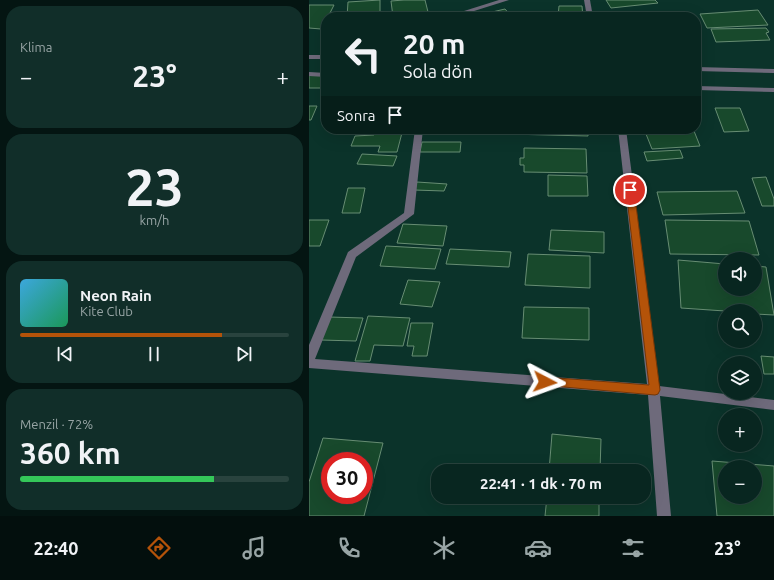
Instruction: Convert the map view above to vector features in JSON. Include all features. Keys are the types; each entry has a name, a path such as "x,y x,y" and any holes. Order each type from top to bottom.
{"street":[{"path":"465,12 506,0"},
{"path":"587,0 589,12"},
{"path":"309,57 321,58"},
{"path":"701,69 774,71"},
{"path":"309,74 321,75"},
{"path":"701,88 774,90"},
{"path":"309,359 352,255 409,214 418,134"},
{"path":"623,134 655,390 664,516"},
{"path":"309,363 655,390 774,405"}],"building":[{"path":"380,0 380,12 347,12 348,2"},
{"path":"425,0 428,12 392,12 391,1"},
{"path":"606,0 655,0 658,3 611,8"},
{"path":"309,5 334,5 330,12 321,12 321,29 309,28"},
{"path":"559,6 582,6 583,12 558,12"},
{"path":"505,9 508,12 492,12"},
{"path":"758,10 768,25 707,28 701,14"},
{"path":"766,28 769,32 766,33 770,40 716,42 711,29"},
{"path":"309,75 321,75 321,88 309,88"},
{"path":"309,106 317,106 311,120 309,120"},
{"path":"715,108 740,108 749,131 724,132"},
{"path":"402,134 397,152 378,152 380,146 351,146 355,136"},
{"path":"508,134 588,134 588,136"},
{"path":"646,134 695,134 700,146 652,149"},
{"path":"422,142 461,142 460,152 420,152"},
{"path":"524,148 586,149 587,173 524,172 524,165 520,165 520,158 524,158"},
{"path":"680,150 683,158 647,161 644,152"},
{"path":"362,154 397,156 393,166 357,164"},
{"path":"548,175 587,176 588,196 548,196"},
{"path":"766,177 774,199 774,206 762,206 752,178"},
{"path":"417,182 447,184 444,191 414,190"},
{"path":"348,188 365,188 360,213 342,213"},
{"path":"737,191 745,213 663,215 657,192"},
{"path":"309,220 329,220 320,246 309,246"},
{"path":"665,220 749,221 758,252 718,252 718,255 670,254"},
{"path":"403,224 447,226 443,246 397,243"},
{"path":"551,230 604,232 604,253 549,250"},
{"path":"386,246 441,249 435,269 380,266"},
{"path":"450,249 511,252 509,267 446,264"},
{"path":"528,254 590,256 590,288 525,285"},
{"path":"678,260 718,263 718,296 762,296 762,267 766,267 774,315 762,314 762,304 718,304 718,311 681,308"},
{"path":"408,280 440,282 432,307 400,304"},
{"path":"524,307 589,308 589,340 522,338"},
{"path":"368,316 410,318 403,346 374,345 370,361 355,361"},
{"path":"329,317 363,318 356,341 321,340"},
{"path":"411,323 433,323 427,356 412,356 414,346 407,346"},
{"path":"762,356 774,357 774,374 764,374"},
{"path":"552,434 601,439 600,464 550,464"},
{"path":"323,438 383,443 373,481 373,452 321,452 321,504 367,504 364,516 309,516 309,482"},
{"path":"712,461 718,461 718,504 762,504 762,465 774,466 774,516 717,516"},
{"path":"546,504 599,504 599,516 545,516"}],"route":[{"path":"545,382 655,390 630,190"}]}
